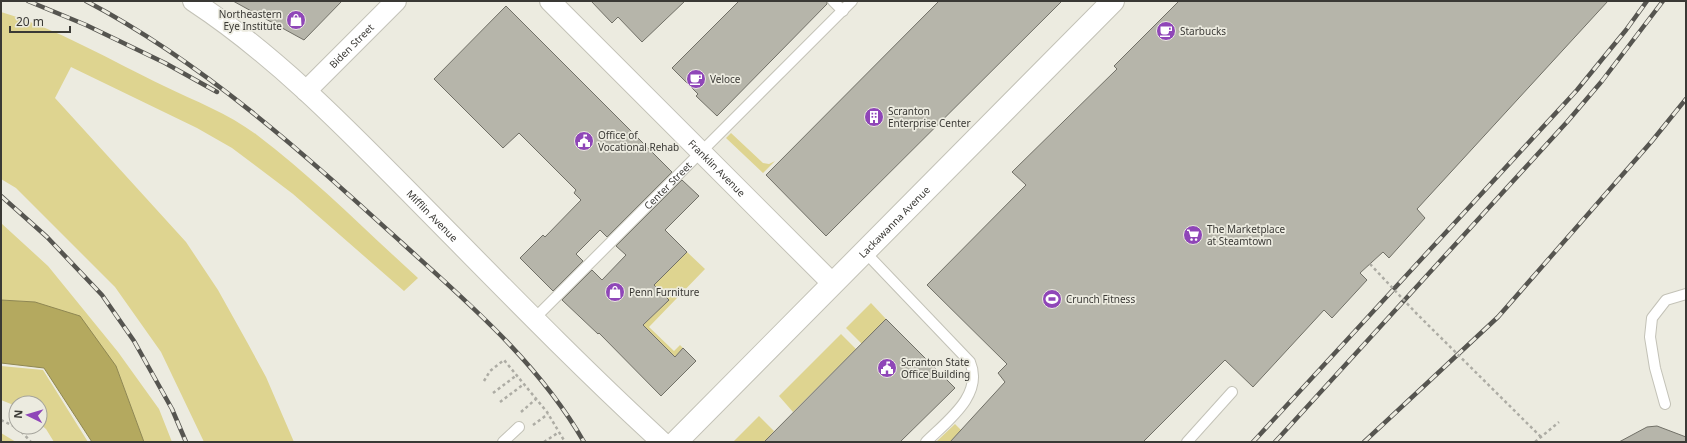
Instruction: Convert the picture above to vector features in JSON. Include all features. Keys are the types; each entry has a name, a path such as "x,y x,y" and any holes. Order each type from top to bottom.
{"main road":[{"name":"Lackawanna Avenue","path":"676,442 865,252 1109,2"}],"street":[{"name":"Mifflin Avenue","path":"192,1 215,17 306,91 333,116 534,319 662,442"},
{"name":"Biden Street","path":"306,91 396,1"},
{"name":"Franklin Avenue","path":"550,1 833,284"}],"lane":[{"path":"833,1 843,10"},
{"name":"Center Street","path":"534,319 852,1"},
{"path":"865,252 970,362 972,366 974,384 968,399 926,442"},
{"path":"1665,404 1655,368 1650,337 1652,318 1666,300 1686,294"},
{"path":"1187,442 1232,392"},
{"path":"503,442 519,427"}],"path":[{"path":"1370,264 1416,313 1541,437"},
{"path":"484,381 490,371 504,360 536,399 565,442"},
{"path":"493,393 517,375"},
{"path":"500,402 524,384"},
{"path":"519,414 536,399"},
{"path":"1,420 18,428 31,442"},
{"path":"1535,442 1559,422"},
{"path":"544,442 559,432"}],"shaded area":[{"path":"1,12 63,36 212,108 246,127 319,186 418,278 404,291 293,194 232,148 197,128 71,67 55,98 186,242 218,290 266,377 294,442 204,442 161,352 115,287 16,188 1,179"},
{"path":"731,133 763,163 769,164 775,161 763,173 726,138"},
{"path":"1,223 48,266 118,352 159,409 172,442 144,442 116,366 35,302 1,300"},
{"path":"687,252 705,269 649,327 674,351 680,345 683,348 675,357 643,325 669,300 654,285"},
{"path":"1,300 35,302 80,316 116,366 144,442 92,442 44,368 1,363"},
{"path":"871,303 886,319 862,344 846,328"},
{"path":"841,334 856,349 793,412 779,396"},
{"path":"1,366 43,370 88,442 54,442 48,432 48,395 8,395 8,403 1,400"},
{"path":"759,416 774,431 764,442 733,442"},
{"path":"955,424 961,430 950,442 936,442"},
{"path":"1,433 16,442 1,442"}],"building":[{"name":"Northeastern Eye Institute","path":"233,1 342,1 304,40"},
{"path":"591,1 685,1 642,42 618,17 612,23"},
{"path":"739,1 827,1 827,4 717,116 696,96 698,94 672,68"},
{"name":"Scranton Enterprise Center","path":"939,1 1062,1 826,236 766,175"},
{"name":"The Marketplace at Steamtown","path":"1179,1 1608,1 1417,209 1425,218 1389,258 1383,252 1360,273 1367,280 1332,318 1324,310 1253,387 1225,360 1143,442 950,442 1005,382 998,373 1007,364 927,285 1026,185 1012,172 1117,69 1114,66"},
{"name":"Office of Vocational Rehab","path":"506,6 672,172 607,237 600,230 576,254 583,261 553,291 520,258 543,235 545,237 581,200 574,193 576,190 519,133 503,148 434,79"},
{"name":"Penn Furniture","path":"682,180 699,196 665,230 687,252 654,285 669,300 643,325 675,357 683,348 696,361 661,396 599,333 598,334 562,300 592,270 602,280 626,255 616,246"},
{"name":"Scranton State Office Building","path":"886,319 955,388 900,442 764,442"},
{"path":"1657,426 1686,437 1686,442 1619,442 1647,427"}],"railway":[{"path":"28,1 86,25 165,63 217,92"},
{"path":"86,1 171,52 212,81 251,111 327,176 451,288 500,335 524,360 545,386 566,413 584,442"},
{"path":"1253,442 1577,90 1626,30 1647,1"},
{"path":"1275,442 1567,122 1602,81 1663,1"},
{"path":"1364,442 1498,317 1652,141 1686,99"},
{"path":"1,196 47,237 102,295 134,341 172,409 186,442"}],"place":[{"name":"Northeastern Eye Institute","path":"296,20"},
{"name":"Starbucks","path":"1166,31"},
{"name":"Veloce","path":"696,79"},
{"name":"Scranton Enterprise Center","path":"874,117"},
{"name":"Office of Vocational Rehab","path":"584,141"},
{"name":"The Marketplace at Steamtown","path":"1193,235"},
{"name":"Penn Furniture","path":"615,292"},
{"name":"Crunch Fitness","path":"1052,299"},
{"name":"Scranton State Office Building","path":"887,368"}]}
